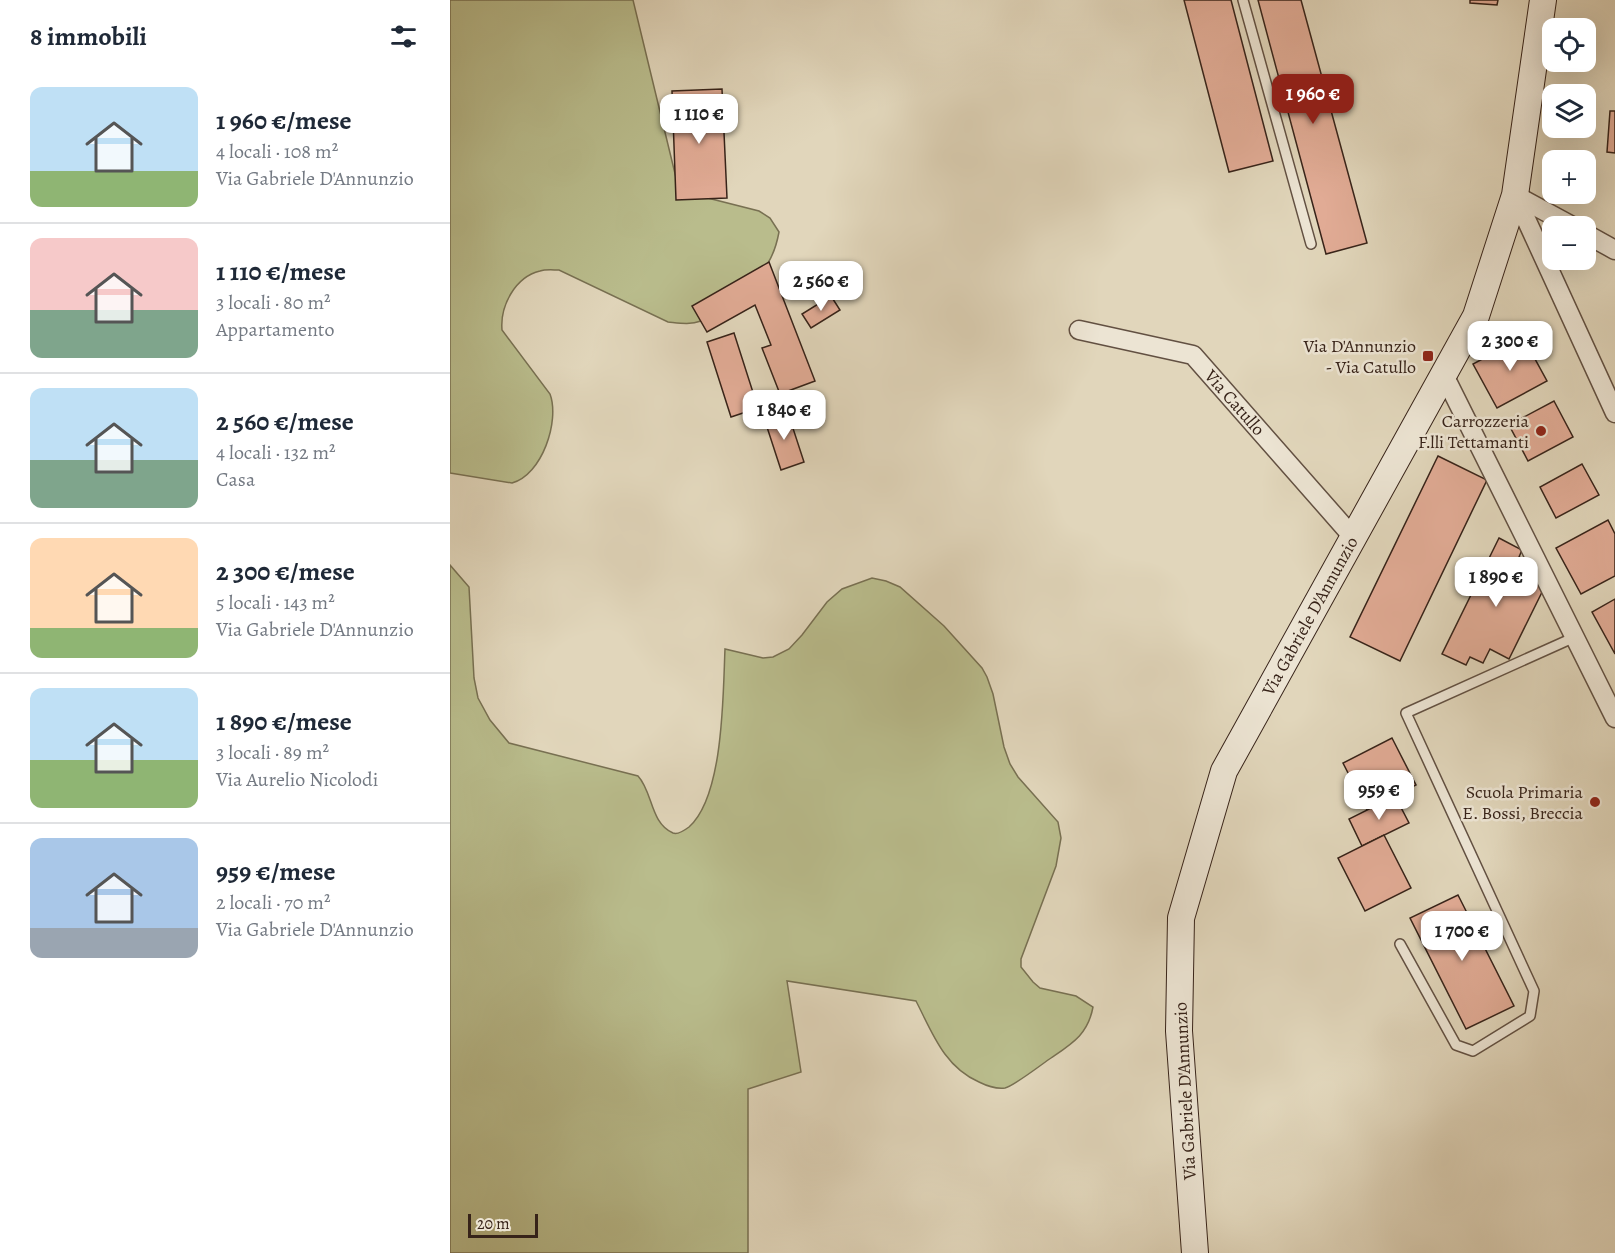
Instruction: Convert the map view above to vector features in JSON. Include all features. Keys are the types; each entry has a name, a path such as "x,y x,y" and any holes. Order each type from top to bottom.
{"main road":[{"name":"Via Gabriele D'Annunzio","path":"1195,1253 1179,1031 1181,918 1224,771 1476,316 1515,195 1543,0"}],"street":[{"path":"1515,195 1554,216"},
{"path":"1515,195 1615,413"},
{"path":"1596,240 1615,250"},
{"name":"Via Catullo","path":"1079,330 1193,355 1353,537"},
{"path":"1444,375 1615,718"}],"lane":[{"path":"1243,0 1311,244"},
{"path":"1400,944 1456,1045 1473,1051 1530,1016 1534,991 1406,713 1575,637"}],"green space":[{"path":"450,0 633,0 678,186 688,193 759,211 770,218 779,232 768,263 725,304 707,318 697,322 668,322 559,270 542,270 523,279 507,302 502,330 550,394 552,418 546,446 540,458 532,470 523,478 512,483 450,473"},
{"path":"450,565 469,587 474,678 478,698 490,720 509,743 638,776 647,790 660,822 673,833 681,832 689,827 701,812 709,792 719,743 725,649 763,658 773,657 789,649 827,602 842,589 872,578 900,587 944,626 982,668 993,694 1004,747 1010,764 1018,777 1058,822 1061,838 1056,866 1021,959 1021,967 1040,988 1076,996 1093,1007 1083,1031 1066,1048 1021,1079 1005,1088 995,1088 967,1075 948,1058 940,1048 916,1001 787,981 801,1072 748,1089 748,1253 450,1253"}],"building":[{"path":"1184,0 1231,0 1273,161 1229,172"},
{"path":"1258,0 1301,0 1367,243 1326,254"},
{"path":"1470,0 1498,0 1497,5 1470,3"},
{"path":"722,89 727,198 676,200 672,91"},
{"path":"1610,111 1615,111 1615,153 1607,152"},
{"path":"769,262 815,381 780,394 762,348 771,345 755,305 707,332 692,306"},
{"path":"831,296 840,310 811,328 802,314"},
{"path":"734,333 758,408 731,417 707,342"},
{"path":"1523,337 1547,381 1497,408 1473,364"},
{"path":"1554,401 1573,437 1528,461 1509,425"},
{"path":"788,413 804,462 781,470 765,421"},
{"path":"1438,456 1487,480 1400,661 1350,637"},
{"path":"1582,464 1599,495 1556,518 1540,487"},
{"path":"1608,520 1615,534 1615,576 1581,594 1556,548"},
{"path":"1499,538 1522,550 1519,557 1532,563 1526,576 1545,586 1509,659 1490,649 1483,663 1470,657 1466,665 1442,654"},
{"path":"1615,599 1615,654 1592,612"},
{"path":"1392,738 1416,785 1367,810 1343,763"},
{"path":"1395,796 1409,823 1362,846 1349,819"},
{"path":"1384,835 1411,888 1365,911 1338,858"},
{"path":"1458,895 1514,1006 1466,1029 1410,918"}],"place":[{"name":"Via D'Annunzio - Via Catullo","path":"1428,356"},
{"name":"Carrozzeria F.lli Tettamanti","path":"1541,431"},
{"name":"Scuola Primaria E. Bossi, Breccia","path":"1595,802"}]}
